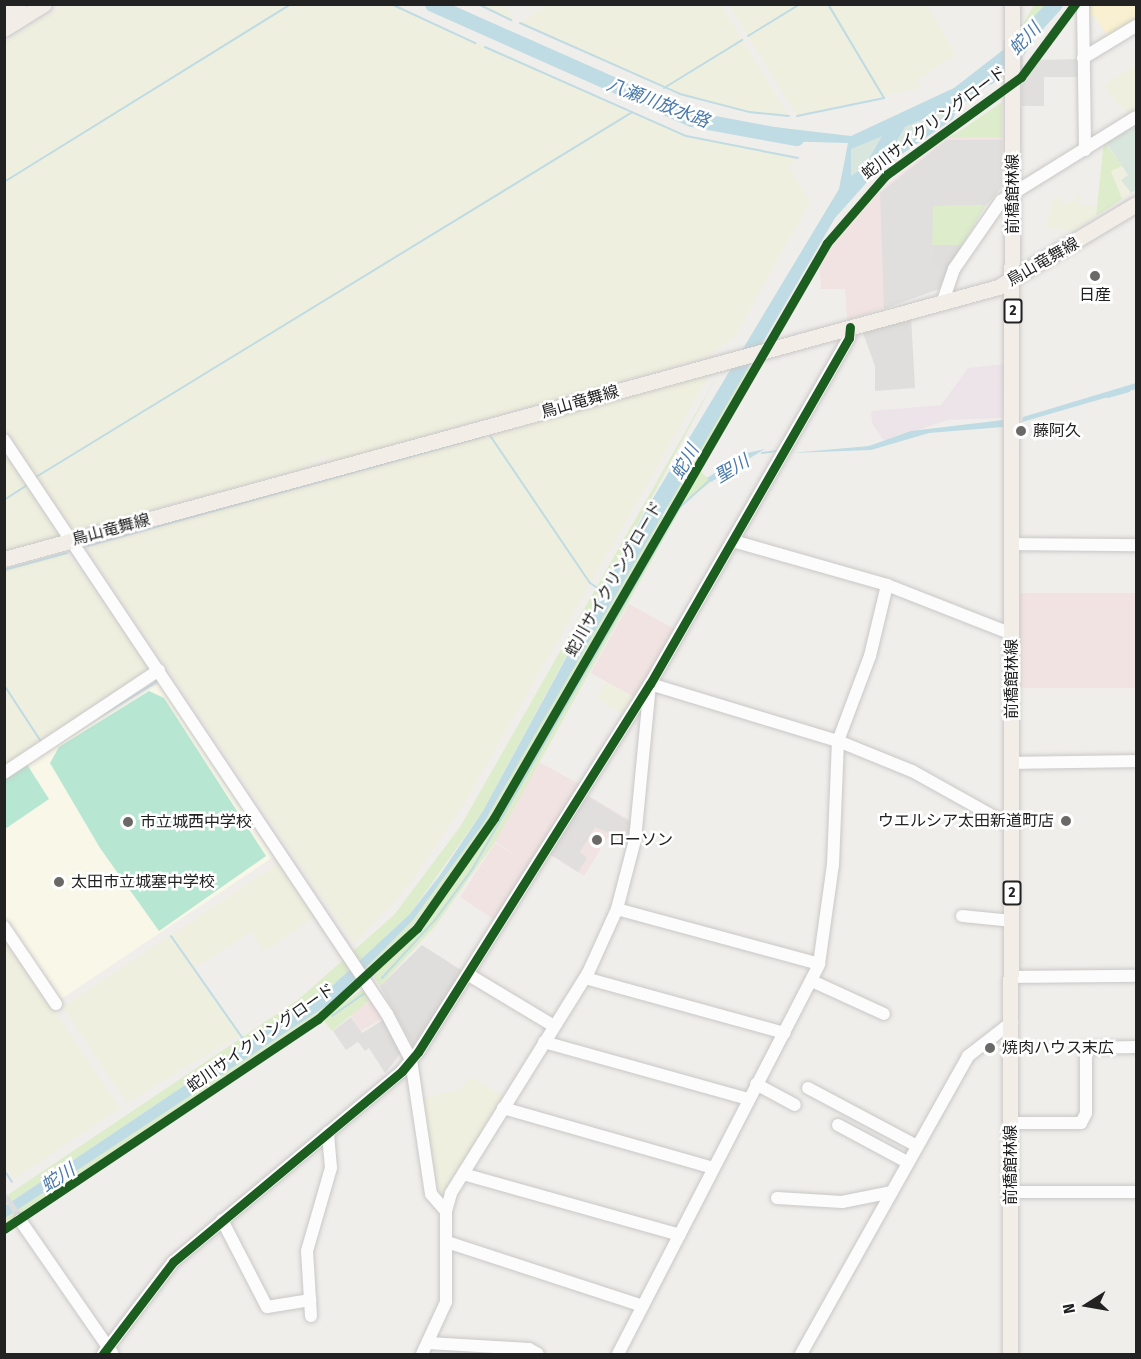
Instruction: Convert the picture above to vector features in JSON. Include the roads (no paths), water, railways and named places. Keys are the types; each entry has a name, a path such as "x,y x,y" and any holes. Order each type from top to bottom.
{"main road":[{"path":"4,14 19,4"},
{"path":"4,29 44,4"},
{"name":"前橋館林線","path":"1010,1354 1012,4"},
{"name":"鳥山竜舞線","path":"4,559 760,353 944,298 1013,281 1137,204"}],"street":[{"path":"1083,4 1085,150"},
{"path":"1083,58 1137,26"},
{"path":"944,298 976,235 1012,192 1137,117"},
{"path":"20,1220 108,1352 173,1262 411,1060 469,975 650,684 849,338 850,327"},
{"path":"4,440 69,541 159,670 364,977 411,1060 431,1194 446,1210"},
{"path":"733,541 887,585 1012,634"},
{"path":"1012,544 1137,545"},
{"path":"618,1354 680,1235 710,1167 785,1033 819,964 832,865 838,741 873,647 887,585"},
{"path":"4,773 159,670"},
{"path":"650,684 838,741 912,771 1011,826"},
{"path":"538,1354 529,1349 425,1349 446,1302 446,1210 463,1174 585,978 617,909 635,840 650,684"},
{"path":"1011,763 1137,761"},
{"path":"617,909 819,964"},
{"path":"962,916 1012,921"},
{"path":"4,927 56,1004"},
{"path":"469,975 554,1026"},
{"path":"1011,976 1137,976"},
{"path":"585,978 785,1033"},
{"path":"812,981 884,1014"},
{"path":"801,1354 968,1056 1012,1022"},
{"path":"544,1042 748,1099"},
{"path":"1011,1123 1080,1123 1086,1113 1086,1048 1137,1047"},
{"path":"756,1084 795,1105"},
{"path":"808,1088 916,1146"},
{"path":"503,1108 710,1167"},
{"path":"838,1125 907,1162"},
{"path":"311,1316 307,1251 329,1175 328,1132"},
{"path":"463,1174 680,1235"},
{"path":"777,1198 842,1202 892,1192"},
{"path":"1011,1192 1137,1192"},
{"path":"222,1220 267,1307 310,1300"},
{"path":"447,1242 643,1306"}],"water":[{"path":"1053,5 1061,5 1023,56 1023,43"},
{"path":"1003,50 1003,74 958,107 953,119 876,172 835,218 483,824 413,920 332,1002 5,1218 5,1206 331,987 410,914 440,875 483,811 649,505 839,189 848,143 776,141 774,127 851,136 954,88","holes":["943,111 947,114 894,154 883,153 851,176 851,149"]},
{"path":"1136,383 1136,389 1022,422 1023,417"},
{"path":"1003,420 1003,427 929,433 871,450 791,453 869,446 911,431"},
{"path":"765,449 711,482 707,478 747,453"}],"waterway":[{"path":"4,182 291,4"},
{"path":"391,4 475,43"},
{"name":"八瀬川放水路","path":"432,4 692,119 796,138"},
{"path":"478,4 511,20"},
{"path":"748,36 800,4"},
{"path":"797,116 884,98 828,4"},
{"name":"蛇川","path":"988,77 1055,4"},
{"path":"520,23 680,94 749,112 789,116"},
{"path":"664,88 742,40"},
{"path":"485,47 686,136 798,158"},
{"path":"36,477 631,113"},
{"name":"蛇川","path":"872,167 897,124"},
{"name":"聖川","path":"1108,397 1129,391"},
{"path":"489,434 590,583 605,593"},
{"path":"87,546 483,436"},
{"name":"聖川","path":"762,453 777,451"},
{"name":"聖川","path":"382,978 435,920 473,868 679,508 710,480"},
{"path":"4,500 27,485"},
{"path":"4,570 67,553"},
{"path":"99,717 158,681"},
{"path":"4,685 42,743"},
{"path":"171,936 248,1046"},
{"name":"聖川","path":"332,1016 364,994"},
{"path":"4,1170 12,1182"}],"place":[{"name":"日産","path":"1095,276"},
{"name":"藤阿久","path":"1021,431"},
{"name":"ウエルシア太田新道町店","path":"1066,821"},
{"name":"市立城西中学校","path":"128,822"},
{"name":"ローソン","path":"597,840"},
{"name":"太田市立城塞中学校","path":"59,882"},
{"name":"焼肉ハウス末広","path":"990,1048"}]}
